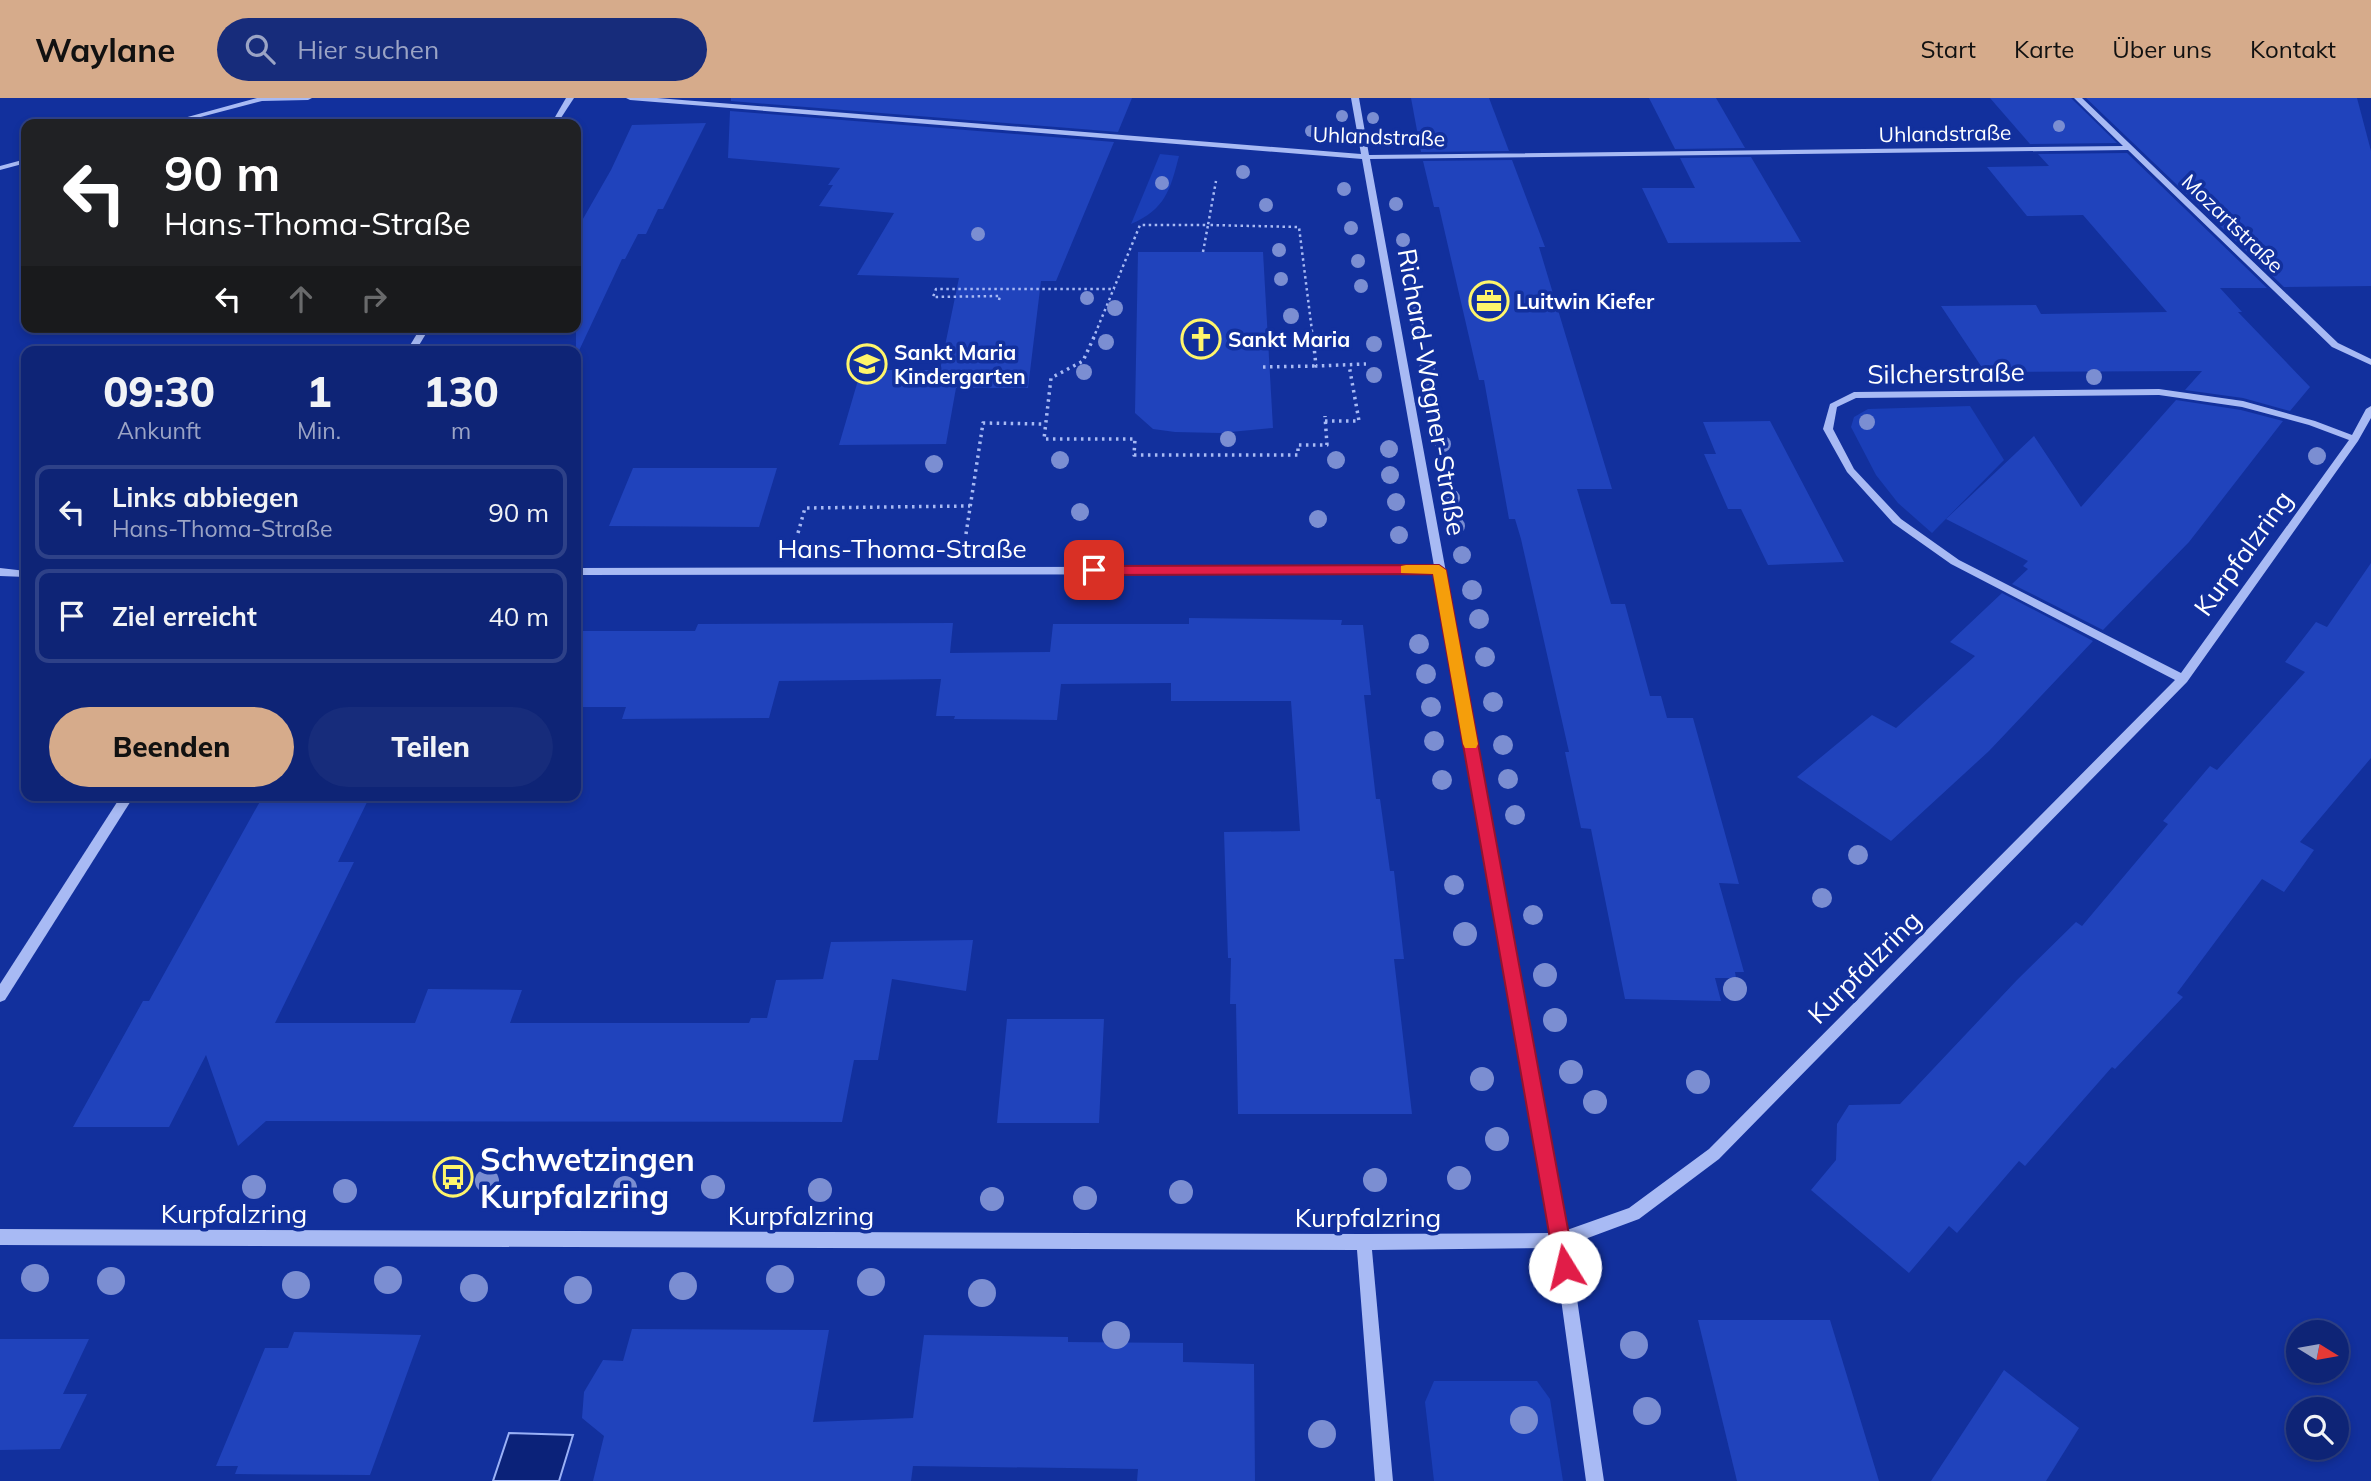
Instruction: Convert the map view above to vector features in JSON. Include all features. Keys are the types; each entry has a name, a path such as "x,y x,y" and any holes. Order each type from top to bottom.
{"street":[{"path":"185,119 262,99 307,98"},
{"path":"557,119 570,98"},
{"name":"Uhlandstraße","path":"630,98 1365,157 2129,148"},
{"name":"Richard-Wagner-Straße","path":"1355,98 1561,1240 1595,1481"},
{"name":"Mozartstraße","path":"2078,98 2335,345 2371,362"},
{"path":"0,168 21,162"},
{"name":"Silcherstraße","path":"2183,678 1955,562 1897,521 1850,470 1828,429 1833,406 1854,395 2159,392 2243,404 2312,423 2356,439"},
{"name":"Kurpfalzring","path":"0,1237 1364,1242 1561,1240 1634,1214 1714,1154 2183,678 2356,439 2371,409"},
{"name":"Hans-Thoma-Straße","path":"581,572 1439,570"},
{"path":"0,572 21,574"},
{"path":"0,996 125,801"},
{"path":"1364,1242 1384,1481"}],"path":[{"path":"1203,252 1223,146"},
{"path":"1316,366 1299,227 1140,225 1083,361 1051,378 1044,439 1135,439 1134,455 1298,455 1298,445 1327,445 1325,418 1359,421 1349,365"},
{"path":"999,300 1000,296 933,297 936,289 1115,289"},
{"path":"1263,368 1402,363"},
{"path":"961,571 983,424 1045,424"},
{"path":"787,571 805,508 970,506"}],"shaded area":[{"path":"1160,154 1179,156 1169,189 1152,212 1131,224"},
{"path":"1970,406 2004,460 1932,533 1898,503 1876,475 1851,427 1854,417 1868,409"},
{"path":"1434,1381 1537,1381 1550,1399 1563,1481 1434,1481 1425,1402"},
{"path":"509,1433 573,1435 559,1481 493,1481"}],"building":[{"path":"731,98 1132,98 1118,132 731,101"},
{"path":"1411,98 1489,98 1509,151 1421,152"},
{"path":"1649,98 1716,98 1745,148 1675,149"},
{"path":"1990,98 2071,98 2117,143 2030,144"},
{"path":"2086,98 2357,98 2371,151 2371,286 2284,287"},
{"path":"730,111 1114,142 1056,281 1041,281 1028,388 956,388 946,444 839,445 861,370 940,370 959,278 857,275 894,213 819,206 833,185 828,185 840,168 728,158"},
{"path":"706,123 663,209 658,209 646,234 638,234 625,259 622,259 581,346 576,346 576,333 581,333 581,222 611,170 632,125"},
{"path":"2127,153 2267,288 2220,288 2242,312 2238,312 2310,387 2290,411 2243,398 2185,390 2202,371 1985,372 1941,306 2036,305 2041,314 2167,312 2083,215 2027,216 1987,167 2049,166 2038,154"},
{"path":"1751,157 1801,242 1668,243 1642,188 1695,188 1680,158"},
{"path":"1512,160 1545,247 1539,247 1612,489 1577,489 1611,604 1625,604 1650,696 1661,696 1667,718 1693,718 1739,884 1719,883 1744,972 1735,972 1736,978 1715,978 1721,1001 1625,999 1591,829 1581,828 1565,752 1569,752 1521,539 1515,519 1509,519 1484,380 1479,380 1439,207 1434,207 1423,161"},
{"name":"Sankt Maria","path":"1138,252 1263,252 1273,428 1220,433 1175,432 1153,429 1135,413"},
{"path":"2176,400 2241,410 2283,421 2189,542 2103,630 2012,584 2028,569 2023,566 2028,561 1946,519 2034,436 2081,507"},
{"path":"1770,421 1844,562 1768,565 1741,509 1728,509 1704,454 1716,454 1703,422"},
{"path":"633,468 777,468 759,527 609,526"},
{"path":"2371,563 2371,758 2300,842 2314,850 2284,892 2262,879 2177,993 2183,997 2115,1069 2112,1067 2025,1166 2019,1161 1957,1233 1949,1226 1909,1273 1811,1190 1836,1160 1837,1124 1849,1105 1900,1104 2076,922 2082,926 2168,824 2163,821 2210,766 2217,770 2305,672 2285,662 2316,622 2327,627"},
{"path":"2002,593 2093,641 1989,751 1891,841 1797,777 1872,715 1896,728 1975,656 1950,642"},
{"path":"1189,618 1342,620 1341,625 1363,625 1371,695 1364,695 1376,799 1380,799 1390,871 1394,871 1404,959 1394,959 1412,1114 1238,1114 1236,1004 1230,1004 1231,958 1228,958 1224,832 1300,831 1291,701 1171,701 1171,683 1061,684 1057,720 954,719 955,716 936,716 941,679 779,681 769,718 622,719 626,707 581,707 581,631 695,631 698,624 953,623 950,653 1050,652 1053,624 1189,624"},
{"path":"260,801 368,801 338,862 354,862 275,1023 415,1023 428,989 522,990 510,1023 749,1023 751,1018 767,1018 776,980 823,979 831,942 973,940 966,991 892,979 878,1060 854,1060 842,1122 266,1121 238,1146 206,1055 169,1127 73,1127 143,1001 149,1001"},
{"path":"1007,1019 1104,1019 1099,1123 997,1123"},
{"path":"1698,1320 1830,1320 1879,1481 1737,1481"},
{"path":"632,1329 829,1330 813,1422 913,1418 924,1335 1068,1337 1068,1342 1183,1343 1183,1362 1254,1364 1255,1481 1137,1481 1138,1469 913,1466 911,1481 593,1481 604,1436 582,1418 584,1392 603,1360 623,1361"},
{"path":"294,1332 421,1335 370,1475 235,1474 238,1466 216,1466 265,1348 288,1348"},
{"path":"0,1339 89,1339 63,1394 87,1394 60,1449 0,1450"},
{"path":"2004,1370 2079,1428 2046,1481 1931,1481"}],"slow traffic":[{"path":"1406,570 1439,570 1471,744"}],"place":[{"name":"Luitwin Kiefer","path":"1489,301"},
{"name":"Sankt Maria","path":"1201,339"},
{"name":"Sankt Maria Kindergarten","path":"867,364"},
{"name":"Schwetzingen Kurpfalzring","path":"453,1177"}],"route":[{"path":"1094,570 1439,570 1565,1267"}]}
